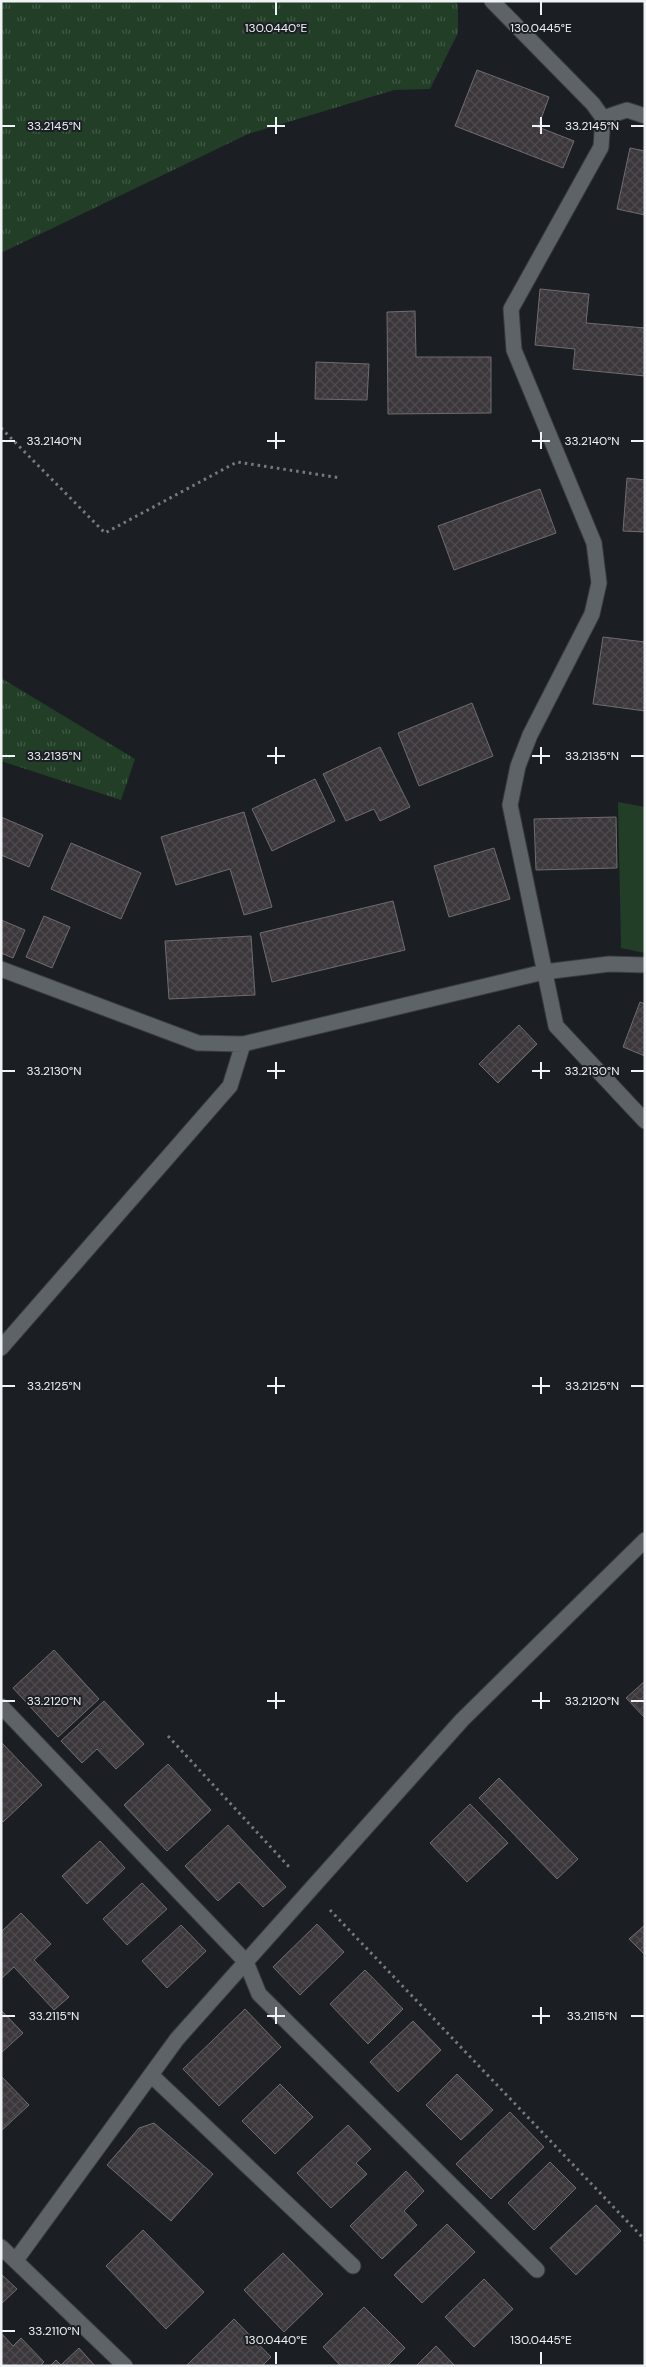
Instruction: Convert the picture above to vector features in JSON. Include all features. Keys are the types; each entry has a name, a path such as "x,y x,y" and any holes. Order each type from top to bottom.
{"street":[{"path":"492,1 593,104 603,118 601,147 511,309 514,350 594,543 599,583 592,614 530,736 518,766 510,805 556,1026 645,1121"},
{"path":"603,118 627,110 645,116"},
{"path":"1,969 198,1043 243,1044 544,972 609,964 645,965"},
{"path":"1,1348 230,1086 243,1044"},
{"path":"16,2260 177,2039 462,1720 645,1540"},
{"path":"1,1706 246,1962 259,1994 537,2270"},
{"path":"151,2075 353,2266"},
{"path":"1,2247 125,2366"}],"path":[{"path":"1,428 105,533 238,462 341,478"},
{"path":"168,1736 311,1890 645,2240"}],"green space":[{"path":"1,1 455,1 458,5 458,33 430,89 394,90 248,134 1,253"},
{"path":"1,678 135,759 121,800 1,761"},
{"path":"618,802 645,807 645,953 621,948"}],"building":[{"path":"477,70 549,97 538,127 574,141 563,168 455,126"},
{"path":"630,148 645,151 645,215 617,209"},
{"path":"540,289 589,294 586,323 645,328 645,376 573,369 575,349 535,345"},
{"path":"415,311 416,357 491,357 491,413 388,414 387,312"},
{"path":"316,362 369,364 367,400 315,399"},
{"path":"627,478 645,480 645,532 623,531"},
{"path":"540,489 556,533 454,570 438,526"},
{"path":"603,637 645,642 645,711 593,704"},
{"path":"472,703 493,756 419,786 398,733"},
{"path":"380,747 410,807 380,821 374,809 346,821 323,774"},
{"path":"315,779 335,821 272,851 252,809"},
{"path":"244,812 272,907 244,915 230,869 176,885 161,837"},
{"path":"1,817 43,835 29,867 1,855"},
{"path":"616,817 617,868 536,870 534,819"},
{"path":"71,843 141,873 121,919 51,889"},
{"path":"494,848 510,899 449,917 434,866"},
{"path":"393,901 405,950 272,982 260,933"},
{"path":"44,916 70,927 52,968 26,957"},
{"path":"1,920 25,930 13,958 1,953"},
{"path":"251,936 255,995 169,999 165,941"},
{"path":"640,1002 645,1004 645,1056 623,1047"},
{"path":"519,1025 537,1044 498,1083 479,1064"},
{"path":"54,1650 99,1699 58,1737 13,1688"},
{"path":"645,1681 645,1718 626,1698"},
{"path":"104,1701 144,1744 116,1769 97,1749 82,1763 61,1741"},
{"path":"1,1742 42,1785 3,1822 1,1819"},
{"path":"168,1764 211,1810 167,1851 124,1805"},
{"path":"499,1778 578,1859 557,1879 479,1798"},
{"path":"470,1804 508,1843 467,1882 430,1843"},
{"path":"228,1825 286,1887 263,1907 239,1882 218,1901 185,1866"},
{"path":"100,1841 125,1868 87,1904 62,1876"},
{"path":"142,1883 167,1909 127,1945 103,1919"},
{"path":"21,1913 51,1944 34,1960 69,1997 54,2010 14,1967 1,1979 1,1932"},
{"path":"317,1924 344,1952 300,1995 273,1967"},
{"path":"181,1925 206,1951 167,1988 142,1961"},
{"path":"645,1925 645,1955 629,1939"},
{"path":"365,1970 403,2009 368,2044 330,2004"},
{"path":"245,2009 281,2047 219,2106 183,2069"},
{"path":"1,2010 23,2033 2,2052 1,2051"},
{"path":"413,2021 441,2050 398,2092 370,2062"},
{"path":"457,2074 493,2110 461,2140 426,2105"},
{"path":"1,2076 29,2105 1,2131"},
{"path":"280,2084 313,2117 275,2154 242,2121"},
{"path":"510,2112 544,2147 491,2199 456,2164"},
{"path":"154,2123 213,2174 171,2221 107,2165 139,2128"},
{"path":"348,2125 371,2149 356,2163 367,2174 331,2208 297,2173"},
{"path":"550,2162 576,2188 534,2230 508,2203"},
{"path":"406,2171 424,2191 404,2211 417,2225 382,2259 350,2226"},
{"path":"596,2205 621,2231 576,2275 550,2248"},
{"path":"447,2224 475,2252 422,2303 394,2275"},
{"path":"143,2230 204,2292 166,2329 106,2266"},
{"path":"283,2253 323,2294 284,2332 244,2290"},
{"path":"1,2274 17,2289 1,2304"},
{"path":"484,2279 513,2309 474,2347 445,2317"},
{"path":"364,2307 405,2348 387,2366 341,2366 323,2347"},
{"path":"234,2319 271,2357 262,2366 186,2366"},
{"path":"1,2333 13,2346 21,2338 44,2362 40,2366 1,2366"},
{"path":"436,2346 455,2366 416,2366"},
{"path":"79,2348 95,2366 50,2366 56,2360 61,2365"}]}
